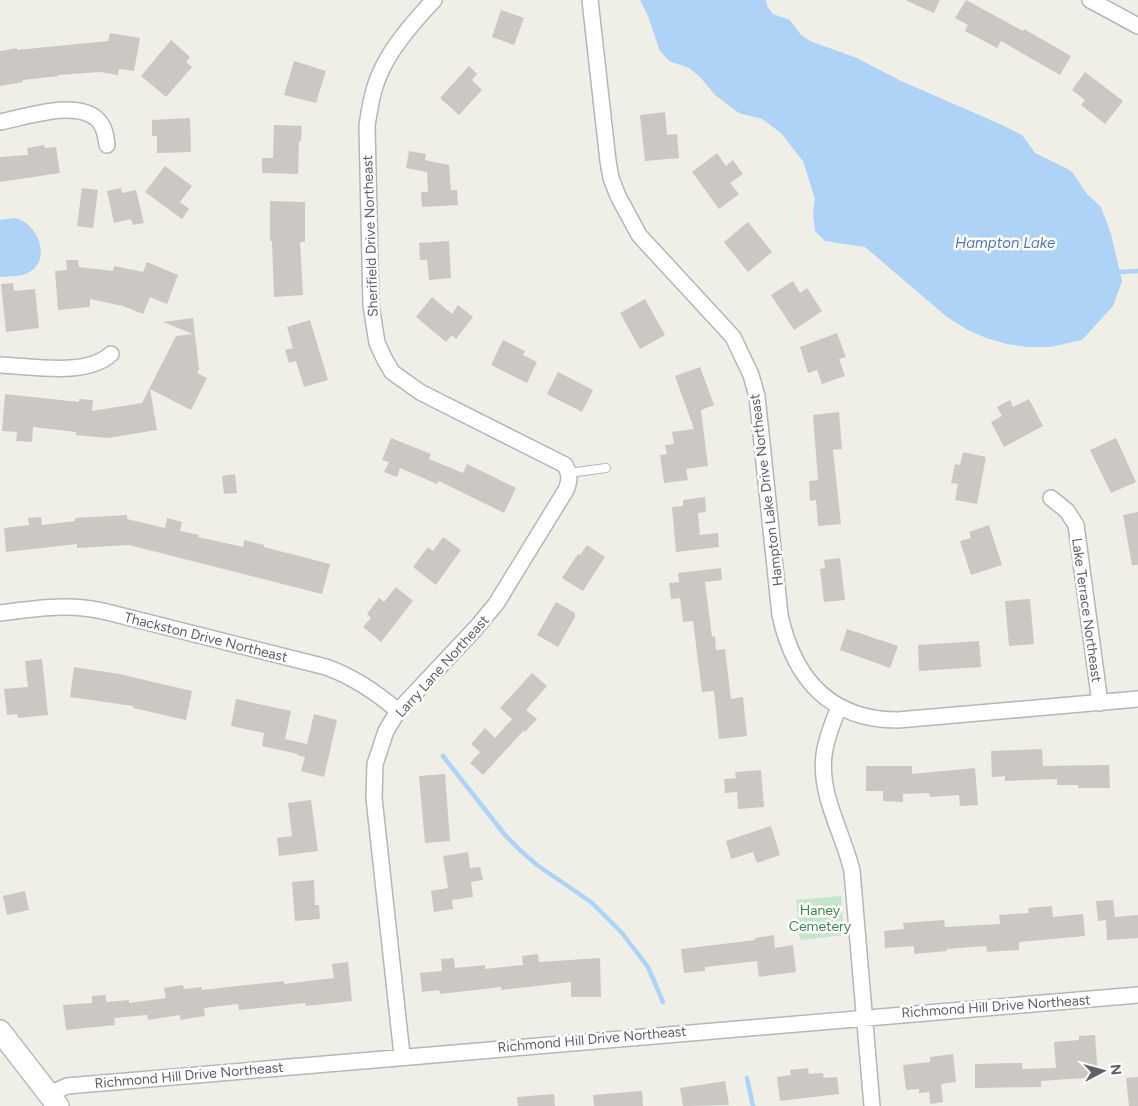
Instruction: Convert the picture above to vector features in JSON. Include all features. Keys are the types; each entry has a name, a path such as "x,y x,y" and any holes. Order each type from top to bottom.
{"street":[{"name":"Sherifield Drive Northeast","path":"434,0 422,12 382,67 370,103 366,126 371,305 377,343 392,372 420,392 559,461 565,465 569,473"},
{"name":"Hampton Lake Drive Northeast","path":"590,0 608,161 611,178 627,216 639,235 727,330 742,354 751,374 757,396 780,615 785,638 808,682 840,707 880,720 1138,699"},
{"path":"1090,0 1138,26"},
{"path":"0,122 63,110 78,111 89,114 103,126 107,146"},
{"path":"0,365 77,368 104,361 111,354"},
{"name":"Larry Lane Northeast","path":"402,1055 374,780 374,764 386,731 398,712 496,604 566,490 569,473"},
{"name":"Lake Terrace Northeast","path":"1052,498 1067,511 1076,525 1100,702"},
{"name":"Thackston Drive Northeast","path":"0,613 66,606 88,607 326,667 345,674 365,685 398,712"},
{"path":"840,707 828,737 824,753 823,770 831,808 848,852 852,871 872,1106"},
{"name":"Richmond Hill Drive Northeast","path":"53,1100 68,1086 402,1055 1138,995"},
{"path":"0,1031 53,1100"}],"lane":[{"path":"569,473 606,468"}],"green space":[{"name":"Haney Cemetery","path":"841,896 844,935 800,940 796,900"}],"water":[{"name":"Hampton Lake","path":"640,0 766,0 767,6 773,14 790,20 801,35 810,41 857,58 901,81 1022,135 1035,153 1073,173 1087,194 1101,207 1111,234 1122,281 1113,306 1082,340 1050,347 1028,347 1007,344 986,338 966,329 947,317 865,247 825,241 815,231 813,214 815,199 803,161 781,133 762,119 739,113 715,95 701,78 689,68 669,61 660,51 648,16"},
{"path":"15,218 23,221 35,233 41,249 40,257 37,265 28,273 0,277 0,220"}],"building":[{"path":"905,0 940,0 934,13"},
{"path":"966,0 1023,31 1024,29 1071,56 1060,75 1001,41 997,48 965,31 968,25 955,18"},
{"path":"501,10 524,18 514,45 492,37"},
{"path":"110,33 140,38 134,71 119,69 118,75 100,72 58,75 23,80 23,82 0,86 0,51 108,41"},
{"path":"171,40 190,57 186,62 192,67 166,97 141,76"},
{"path":"294,61 326,71 316,103 284,95"},
{"path":"469,66 477,74 472,80 482,90 459,115 440,98"},
{"path":"1085,72 1123,101 1105,124 1081,105 1085,100 1072,90"},
{"path":"665,112 667,135 677,134 679,158 645,161 640,115"},
{"path":"190,118 191,152 157,153 157,136 152,136 152,120"},
{"path":"274,125 302,126 301,141 299,141 298,174 262,173 262,158 273,158"},
{"path":"44,145 45,148 56,147 60,173 0,182 0,157 28,155 27,148"},
{"path":"409,151 426,154 425,160 449,165 451,190 457,190 458,205 422,207 421,192 428,192 427,172 406,168"},
{"path":"717,153 726,166 733,160 743,174 730,183 739,194 719,209 692,172"},
{"path":"165,166 192,186 180,202 189,209 182,219 145,192"},
{"path":"82,188 98,190 93,228 77,226"},
{"path":"121,188 122,193 136,190 144,223 133,225 131,219 114,223 107,191"},
{"path":"270,201 305,202 305,242 300,242 303,295 274,297 272,241 270,241"},
{"path":"748,222 772,252 748,272 724,242"},
{"path":"449,241 451,278 429,280 427,260 420,260 419,243"},
{"path":"66,260 78,260 79,267 113,271 114,266 143,272 147,262 178,275 167,304 150,297 143,314 123,306 90,299 90,307 58,310 55,271 67,270"},
{"path":"793,281 800,293 807,288 822,311 794,330 771,295"},
{"path":"13,283 14,291 35,289 39,328 6,332 1,284"},
{"path":"432,297 452,314 458,305 473,317 456,339 452,335 446,342 416,317"},
{"path":"645,299 665,335 640,349 620,313"},
{"path":"193,318 199,369 197,373 207,378 191,410 150,389 157,430 108,438 76,435 76,432 33,427 32,442 16,441 17,432 2,431 5,394 79,402 79,399 93,400 92,411 142,403 176,336 193,334 163,322"},
{"path":"310,320 328,380 304,387 296,361 289,363 285,350 293,348 287,327"},
{"path":"837,333 846,357 839,359 845,376 822,384 817,370 808,373 800,347"},
{"path":"503,340 525,351 523,355 537,362 527,383 491,365"},
{"path":"700,367 714,405 701,410 708,466 686,469 688,480 664,483 660,455 667,454 665,445 674,444 672,432 694,429 675,376"},
{"path":"558,372 593,390 582,412 547,394"},
{"path":"1029,399 1043,426 1004,447 991,422 1002,416 997,407 1010,400 1013,407"},
{"path":"839,412 842,449 833,450 841,524 818,526 816,500 810,501 809,481 818,480 813,415"},
{"path":"391,438 431,454 429,459 463,473 467,464 516,488 504,513 439,481 437,484 400,468 397,477 384,472 389,462 382,460"},
{"path":"1116,438 1136,482 1111,493 1090,450"},
{"path":"963,452 986,457 977,504 955,500 958,484 951,483 955,464 960,465"},
{"path":"235,474 237,493 224,494 222,476"},
{"path":"705,497 706,512 698,513 700,535 718,533 719,547 676,552 672,507 683,506 683,500"},
{"path":"1138,512 1138,565 1132,565 1123,515"},
{"path":"127,515 127,519 165,528 167,518 182,522 180,531 199,535 198,537 243,547 244,540 330,564 322,594 129,545 77,548 77,544 6,552 4,528 29,525 28,518 41,517 42,525 75,521 75,518"},
{"path":"989,525 1002,565 971,575 960,541 971,538 969,532"},
{"path":"443,537 461,550 436,585 413,567 428,547 433,551"},
{"path":"587,545 605,557 583,591 562,578 578,554 580,555"},
{"path":"840,558 845,600 824,602 820,569 825,568 824,560"},
{"path":"721,568 722,580 705,582 712,637 715,636 716,650 725,649 731,699 743,697 747,736 719,739 714,691 702,692 693,621 683,622 680,598 671,599 669,583 679,582 678,573"},
{"path":"396,587 413,601 381,642 363,627 371,618 367,614 379,598 384,602"},
{"path":"1030,599 1034,644 1009,646 1005,601"},
{"path":"556,602 575,613 575,617 558,647 537,635"},
{"path":"847,629 898,646 890,668 840,650"},
{"path":"979,641 981,667 919,671 918,645"},
{"path":"42,659 48,715 18,718 17,714 7,715 4,689 28,687 25,661"},
{"path":"74,667 119,674 192,691 186,720 133,708 133,706 70,697"},
{"path":"532,673 547,686 526,710 537,719 525,732 524,730 483,775 470,763 480,752 471,744 485,728 495,738 512,719 500,708"},
{"path":"236,699 291,711 285,739 307,744 314,714 337,720 324,777 301,771 305,757 262,746 264,733 231,726"},
{"path":"1042,749 1043,766 1109,765 1110,788 1078,788 1078,785 1057,785 1057,779 1005,781 1005,776 992,777 991,751"},
{"path":"866,766 912,766 912,774 975,768 978,805 960,806 959,795 930,797 929,793 903,794 903,802 883,801 883,791 866,791"},
{"path":"761,770 764,807 738,809 737,792 725,793 724,779 736,778 735,772"},
{"path":"445,774 450,841 425,843 419,776"},
{"path":"311,800 318,851 279,856 277,838 292,836 288,803"},
{"path":"771,826 780,855 757,863 753,852 731,859 726,841"},
{"path":"468,852 470,868 480,867 483,880 471,882 473,897 452,900 453,909 434,912 431,891 448,888 443,856"},
{"path":"314,880 315,905 319,905 320,919 295,921 292,882"},
{"path":"25,891 29,910 7,915 3,896"},
{"path":"1113,900 1115,917 1138,915 1138,938 1107,940 1106,920 1098,921 1096,901"},
{"path":"1052,906 1053,917 1083,914 1085,936 1019,942 1019,950 987,952 986,946 914,954 914,946 885,948 884,931 904,929 903,923 944,920 945,927 1000,924 999,915 1029,913 1028,908"},
{"path":"774,935 775,948 793,945 796,972 759,977 757,961 705,967 705,971 684,973 681,949 755,940 755,938"},
{"path":"538,954 539,962 600,958 601,997 571,997 571,982 501,990 501,987 440,994 439,990 422,992 420,973 442,971 441,959 454,958 455,968 485,965 485,969 523,965 522,956"},
{"path":"348,962 352,1001 306,1006 305,1003 239,1010 238,1004 204,1008 205,1016 180,1020 180,1015 148,1020 147,1015 114,1018 115,1025 66,1030 63,1005 92,1003 92,996 106,995 106,1002 129,1000 129,1003 166,998 164,988 183,985 184,989 201,987 202,990 284,981 284,984 334,978 332,964"},
{"path":"1095,1035 1098,1077 1041,1081 1041,1087 975,1088 975,1064 1022,1063 1022,1069 1056,1068 1054,1042 1079,1040 1079,1036"},
{"path":"953,1054 956,1082 941,1084 943,1102 930,1104 929,1092 919,1093 919,1089 906,1090 903,1065 930,1062 930,1057"},
{"path":"808,1068 809,1074 823,1073 824,1078 837,1077 839,1094 780,1101 777,1077 791,1075 790,1070"},
{"path":"1138,1077 1138,1106 1129,1106 1126,1078"},
{"path":"725,1081 729,1105 683,1106 680,1088"},
{"path":"642,1091 643,1106 594,1106 593,1095"},
{"path":"554,1094 555,1106 518,1106 517,1097"}],"waterway":[{"path":"1120,272 1138,271"},
{"path":"443,756 505,835 521,851 537,865 591,902 622,933 648,967 663,1002"},
{"path":"747,1078 753,1106"}]}
